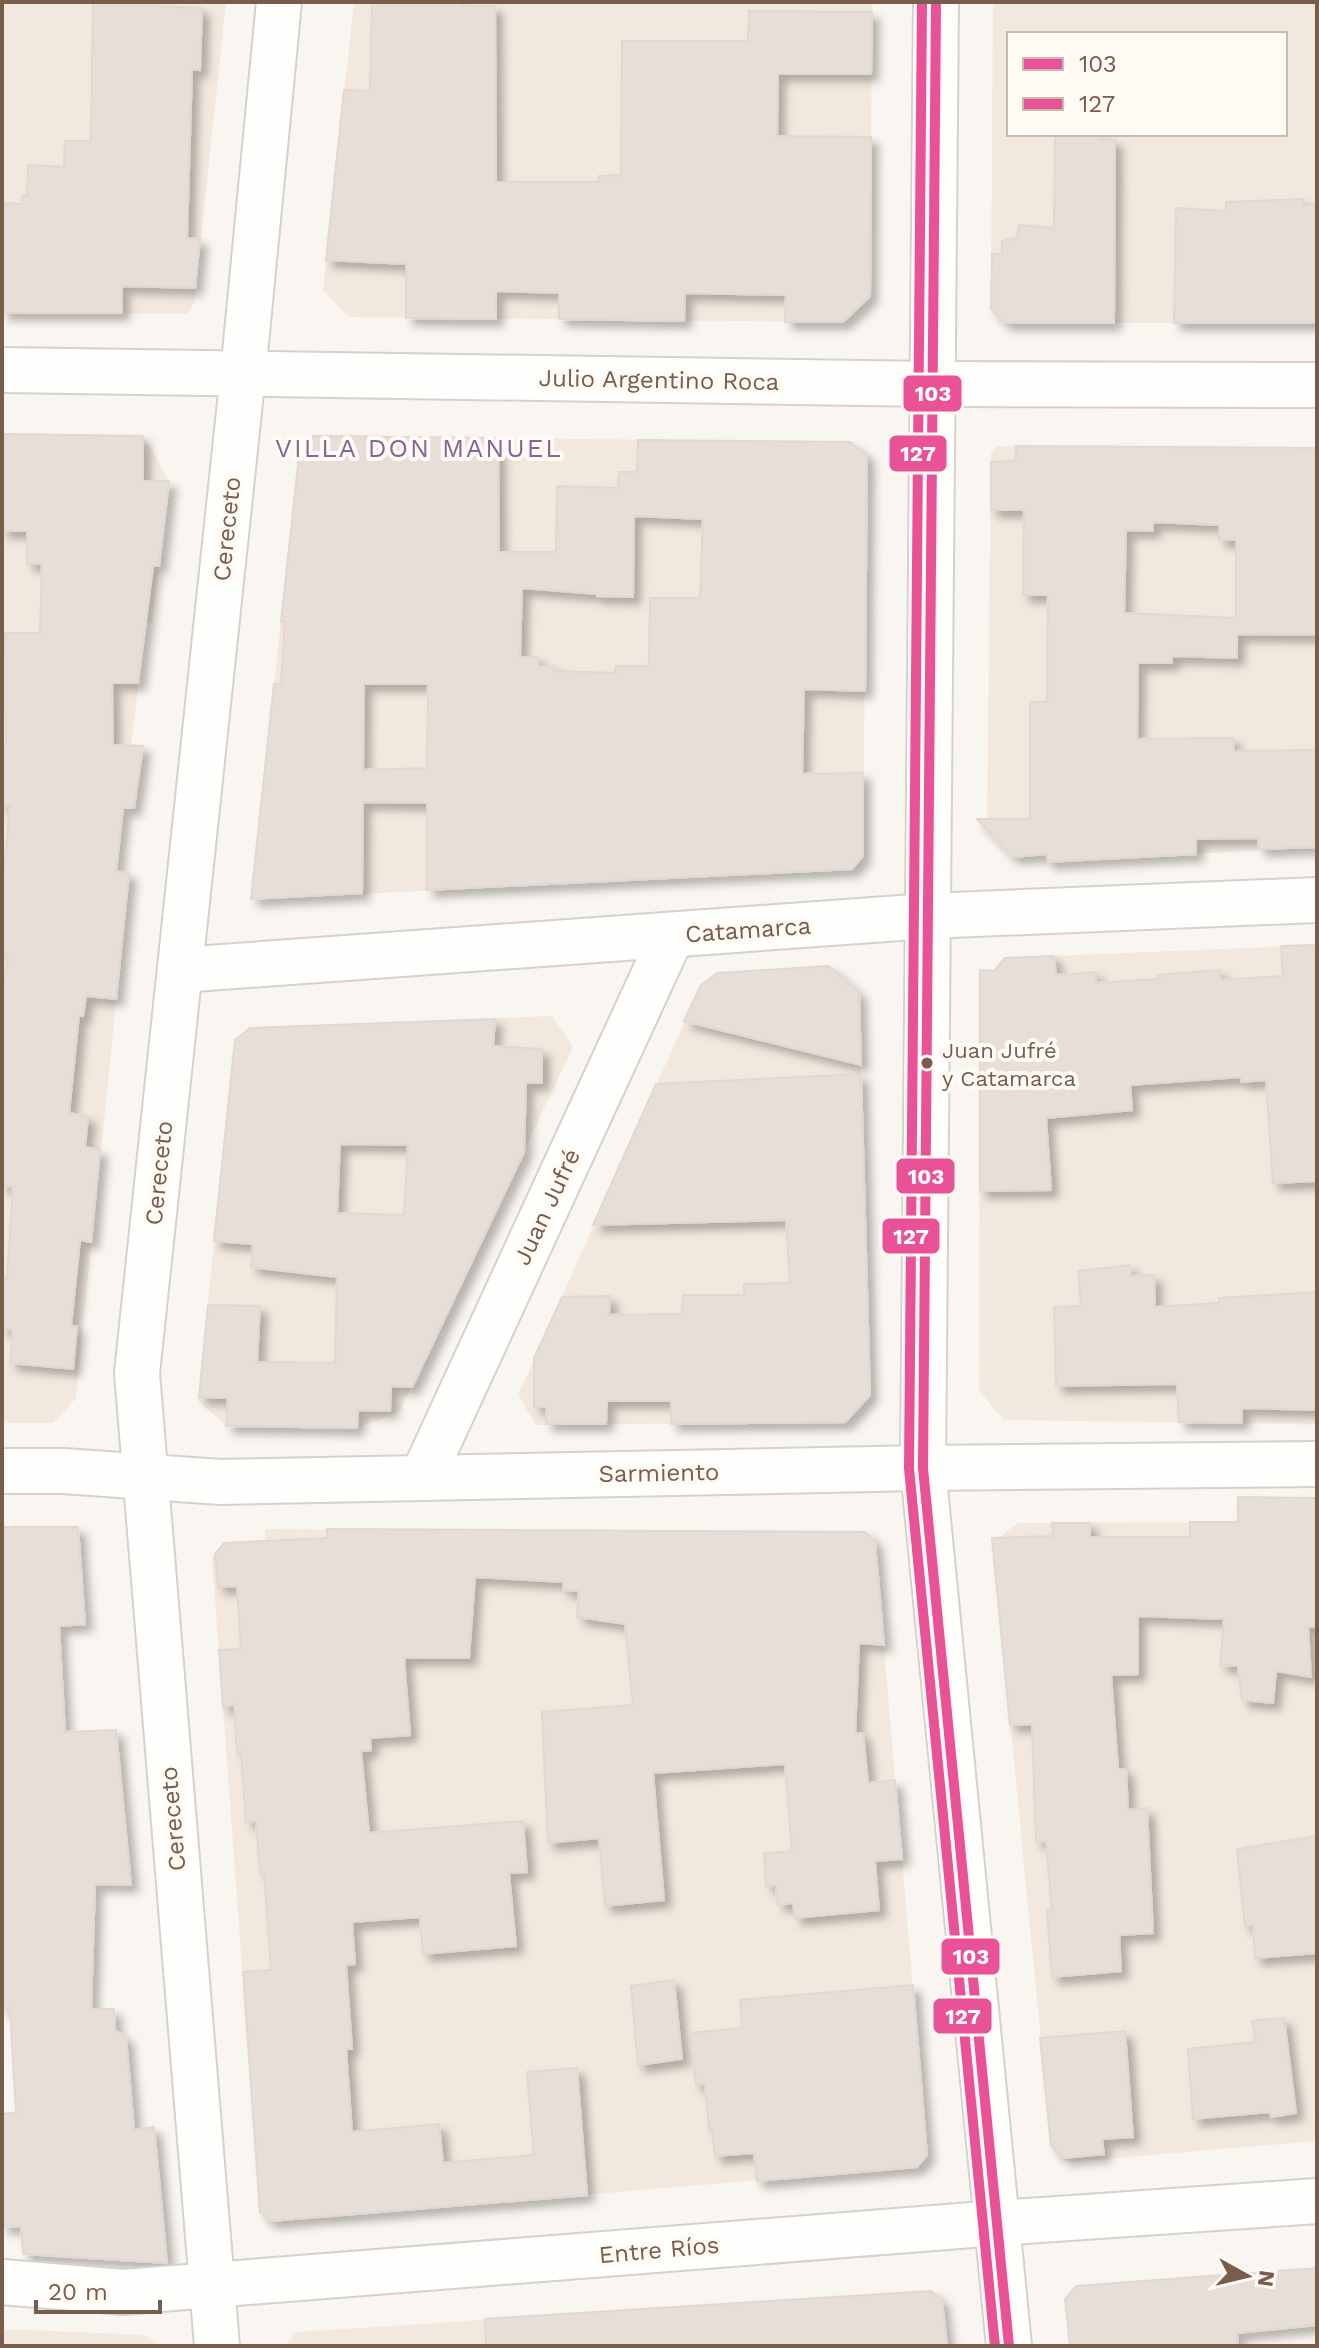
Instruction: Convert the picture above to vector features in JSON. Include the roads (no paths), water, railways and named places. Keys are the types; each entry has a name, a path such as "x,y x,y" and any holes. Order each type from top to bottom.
{"street":[{"name":"Cereceto","path":"217,2346 137,1373 243,374 279,2"},
{"path":"936,2 923,1468 1009,2346"},
{"name":"Julio Argentino Roca","path":"2,370 933,384 1317,385"},
{"name":"Catamarca","path":"180,970 928,916 1317,900"},
{"name":"Juan Jufré","path":"422,1478 672,935"},
{"name":"Sarmiento","path":"2,1471 63,1471 221,1482 923,1468 1317,1464"},
{"name":"Entre Ríos","path":"2,2282 123,2292 1317,2201"}],"place":[{"name":"Juan Jufré y Catamarca","path":"927,1063"}],"district":[{"name":"VILLA DON MANUEL","path":"419,448"}]}
